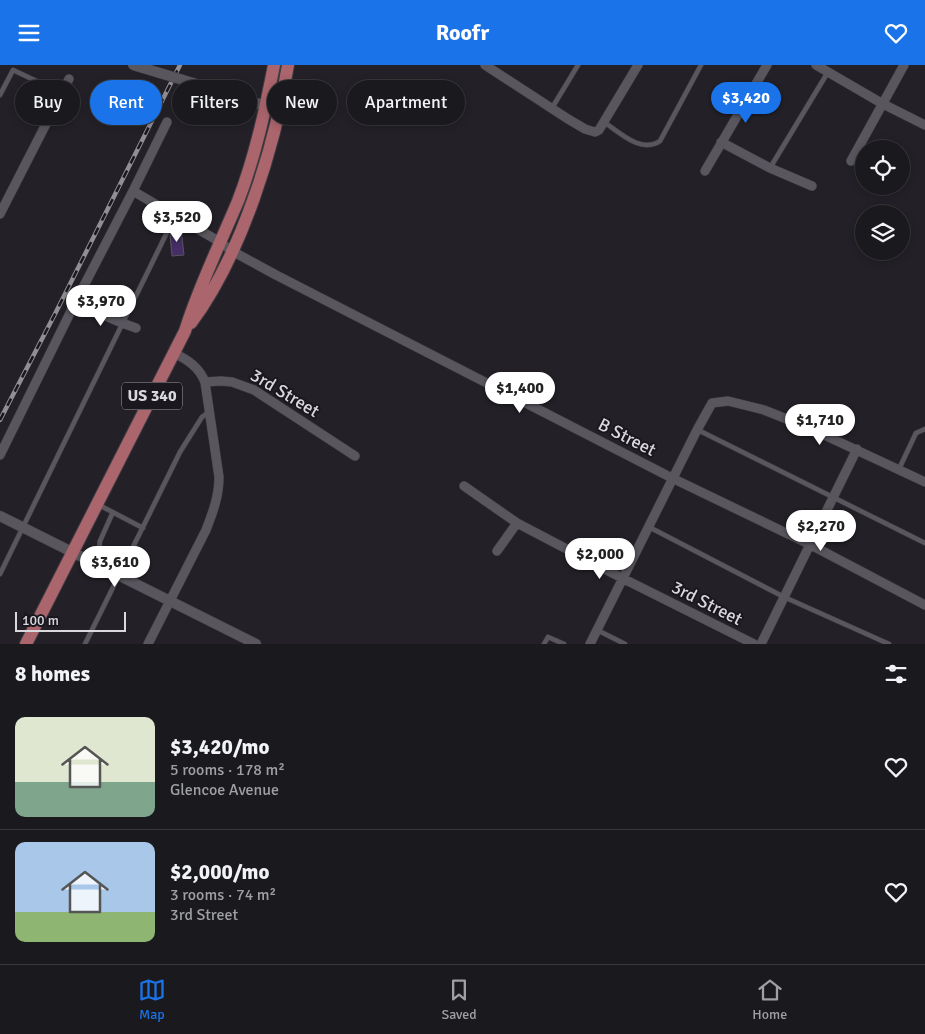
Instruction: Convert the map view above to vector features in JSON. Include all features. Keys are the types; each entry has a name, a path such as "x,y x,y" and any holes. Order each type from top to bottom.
{"main road":[{"name":"US 340","path":"26,644 185,331 195,299 252,161 266,107 274,65"},
{"name":"US 340","path":"285,80 288,65"},
{"name":"US 340","path":"185,331 203,307 232,251 256,191 275,125"}],"street":[{"path":"133,65 266,107"},
{"path":"485,65 584,129 595,132 600,130 638,65"},
{"path":"705,171 767,65"},
{"path":"816,65 883,104 925,125"},
{"path":"851,161 904,65"},
{"path":"0,455 167,122"},
{"path":"0,214 46,125"},
{"path":"721,142 770,167 812,185"},
{"name":"B Street","path":"133,191 232,251 396,337 672,478 811,545 925,605"},
{"path":"75,303 136,328"},
{"path":"148,644 206,530 218,495 218,477 205,382 198,369 188,360 174,353"},
{"name":"3rd Street","path":"205,382 232,382 254,390 355,456"},
{"path":"590,644 672,478 712,403 728,401 764,410 857,449 925,482"},
{"path":"761,644 857,449"},
{"name":"3rd Street","path":"464,486 517,523 754,644"},
{"path":"0,516 256,644"},
{"path":"497,551 517,523"}],"lane":[{"path":"552,108 578,65"},
{"path":"604,122 640,145 654,145 660,141 701,65"},
{"path":"0,95 13,70 34,80"},
{"path":"770,167 828,72"},
{"path":"0,574 175,216"},
{"path":"86,644 180,452 202,417 209,412"},
{"path":"899,469 916,433 925,429"},
{"path":"697,430 834,496 925,543"},
{"path":"98,504 143,528"},
{"path":"101,566 105,555 99,550 100,541 114,512"},
{"path":"648,527 784,597 889,644"},
{"path":"597,630 626,644"},
{"path":"544,644 548,637 564,644"}],"building":[{"path":"181,228 184,255 172,256 170,235 173,229"}],"railway":[{"path":"0,420 180,65"}]}
